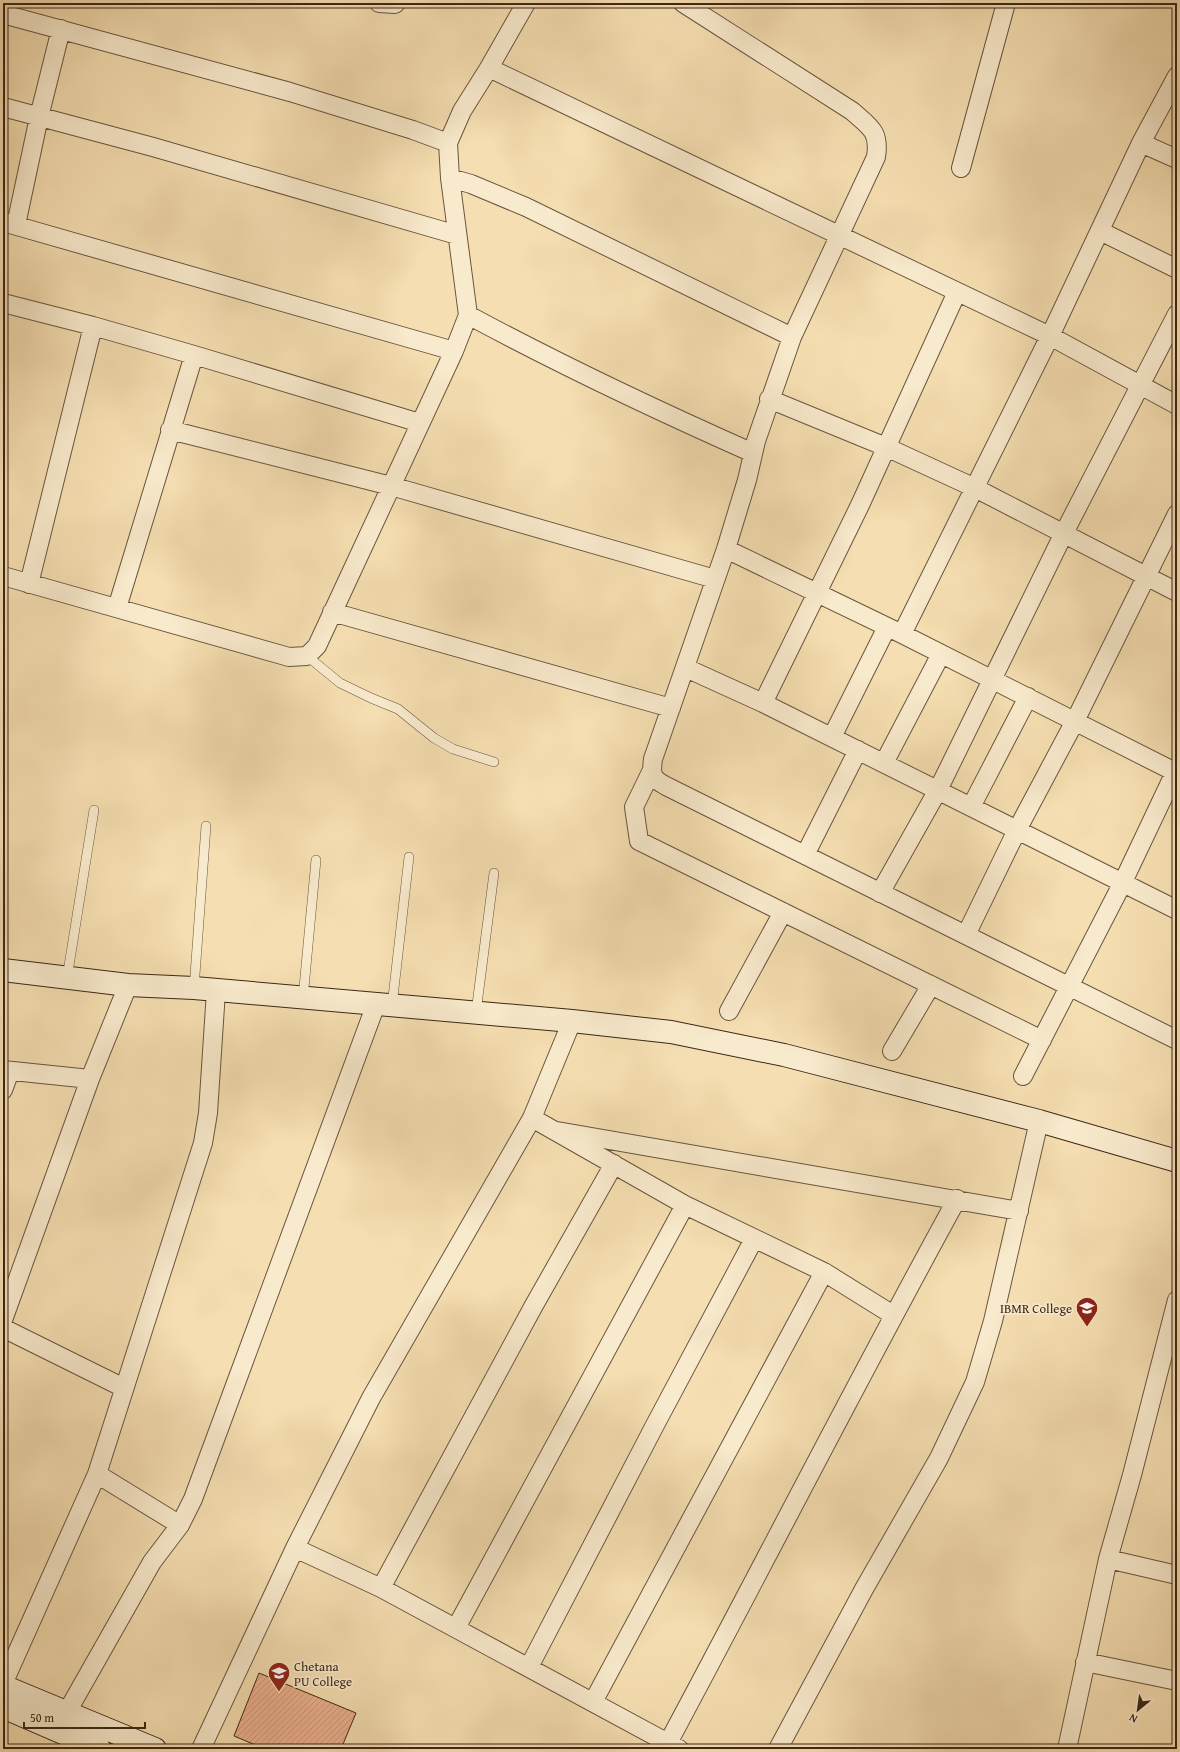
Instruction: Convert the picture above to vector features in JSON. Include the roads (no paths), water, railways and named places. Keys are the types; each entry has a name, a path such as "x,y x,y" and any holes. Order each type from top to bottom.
{"street":[{"path":"379,3 396,3"},
{"path":"3,576 289,657 307,656 317,646 454,351 468,315 450,178 448,144 462,111 489,68 526,3"},
{"path":"683,3 846,107 873,130 878,144 876,157 792,337 769,399 726,549 686,668 653,758 651,772 634,807 638,841 1042,1040"},
{"path":"961,168 1006,3"},
{"path":"3,14 290,92 413,130 448,144"},
{"path":"61,29 39,117 9,223 454,351"},
{"path":"489,68 1050,336 1177,405"},
{"path":"832,737 975,488 1050,336 1141,143 1177,76"},
{"path":"3,108 153,147 458,235"},
{"path":"1141,143 1177,159"},
{"path":"450,178 470,184 526,207 792,337"},
{"path":"1100,231 1177,269"},
{"path":"763,703 860,505 957,292"},
{"path":"3,305 93,326 420,423"},
{"path":"880,893 938,790 1064,533 1177,314"},
{"path":"468,315 518,342 654,409 753,453"},
{"path":"29,584 93,326"},
{"path":"117,608 194,355"},
{"path":"769,399 886,447 975,488 1177,592"},
{"path":"170,430 391,486 715,580"},
{"path":"966,935 1017,830 1075,721 1177,514"},
{"path":"726,549 817,592 1176,771 1122,884 1023,1076"},
{"path":"332,612 671,708"},
{"path":"884,763 941,654"},
{"path":"686,668 763,703 832,737 1122,884 1177,910"},
{"path":"971,807 1028,697"},
{"path":"805,855 858,750"},
{"path":"651,772 657,782 1177,1040"},
{"path":"729,1011 784,912"},
{"path":"3,970 128,985 194,988 572,1020 671,1032 784,1055 1039,1121 1177,1161"},
{"path":"3,1320 90,1079 128,985"},
{"path":"892,1051 931,985"},
{"path":"155,1749 3,1685 97,1474 203,1143 208,1113 216,991"},
{"path":"67,1712 152,1562 180,1525 193,1499 384,1005"},
{"path":"201,1749 295,1548 371,1398 532,1118 572,1020"},
{"path":"3,1090 7,1070 90,1079"},
{"path":"532,1118 685,1204 824,1272 893,1315"},
{"path":"778,1749 864,1589 939,1458 975,1382 993,1321 1039,1121"},
{"path":"557,1131 957,1199 1019,1211"},
{"path":"381,1588 614,1164"},
{"path":"295,1548 381,1588 674,1746 770,1552 893,1315 957,1199"},
{"path":"456,1628 685,1204"},
{"path":"529,1667 754,1239"},
{"path":"594,1702 824,1272"},
{"path":"1068,1749 1085,1662 1108,1559 1132,1475 1177,1300"},
{"path":"3,1328 124,1388"},
{"path":"97,1474 180,1525"},
{"path":"1108,1559 1177,1575"},
{"path":"1085,1662 1177,1682"},
{"path":"3,1707 100,1749"}],"lane":[{"path":"307,656 340,683 398,709 434,738 453,749 494,762"},
{"path":"67,978 94,810"},
{"path":"194,988 206,826"},
{"path":"384,1005 409,857"},
{"path":"303,998 316,860"},
{"path":"476,1013 494,873"}],"place":[{"name":"IBMR College","path":"1087,1328"},
{"name":"Chetana PU College","path":"279,1692"}]}
